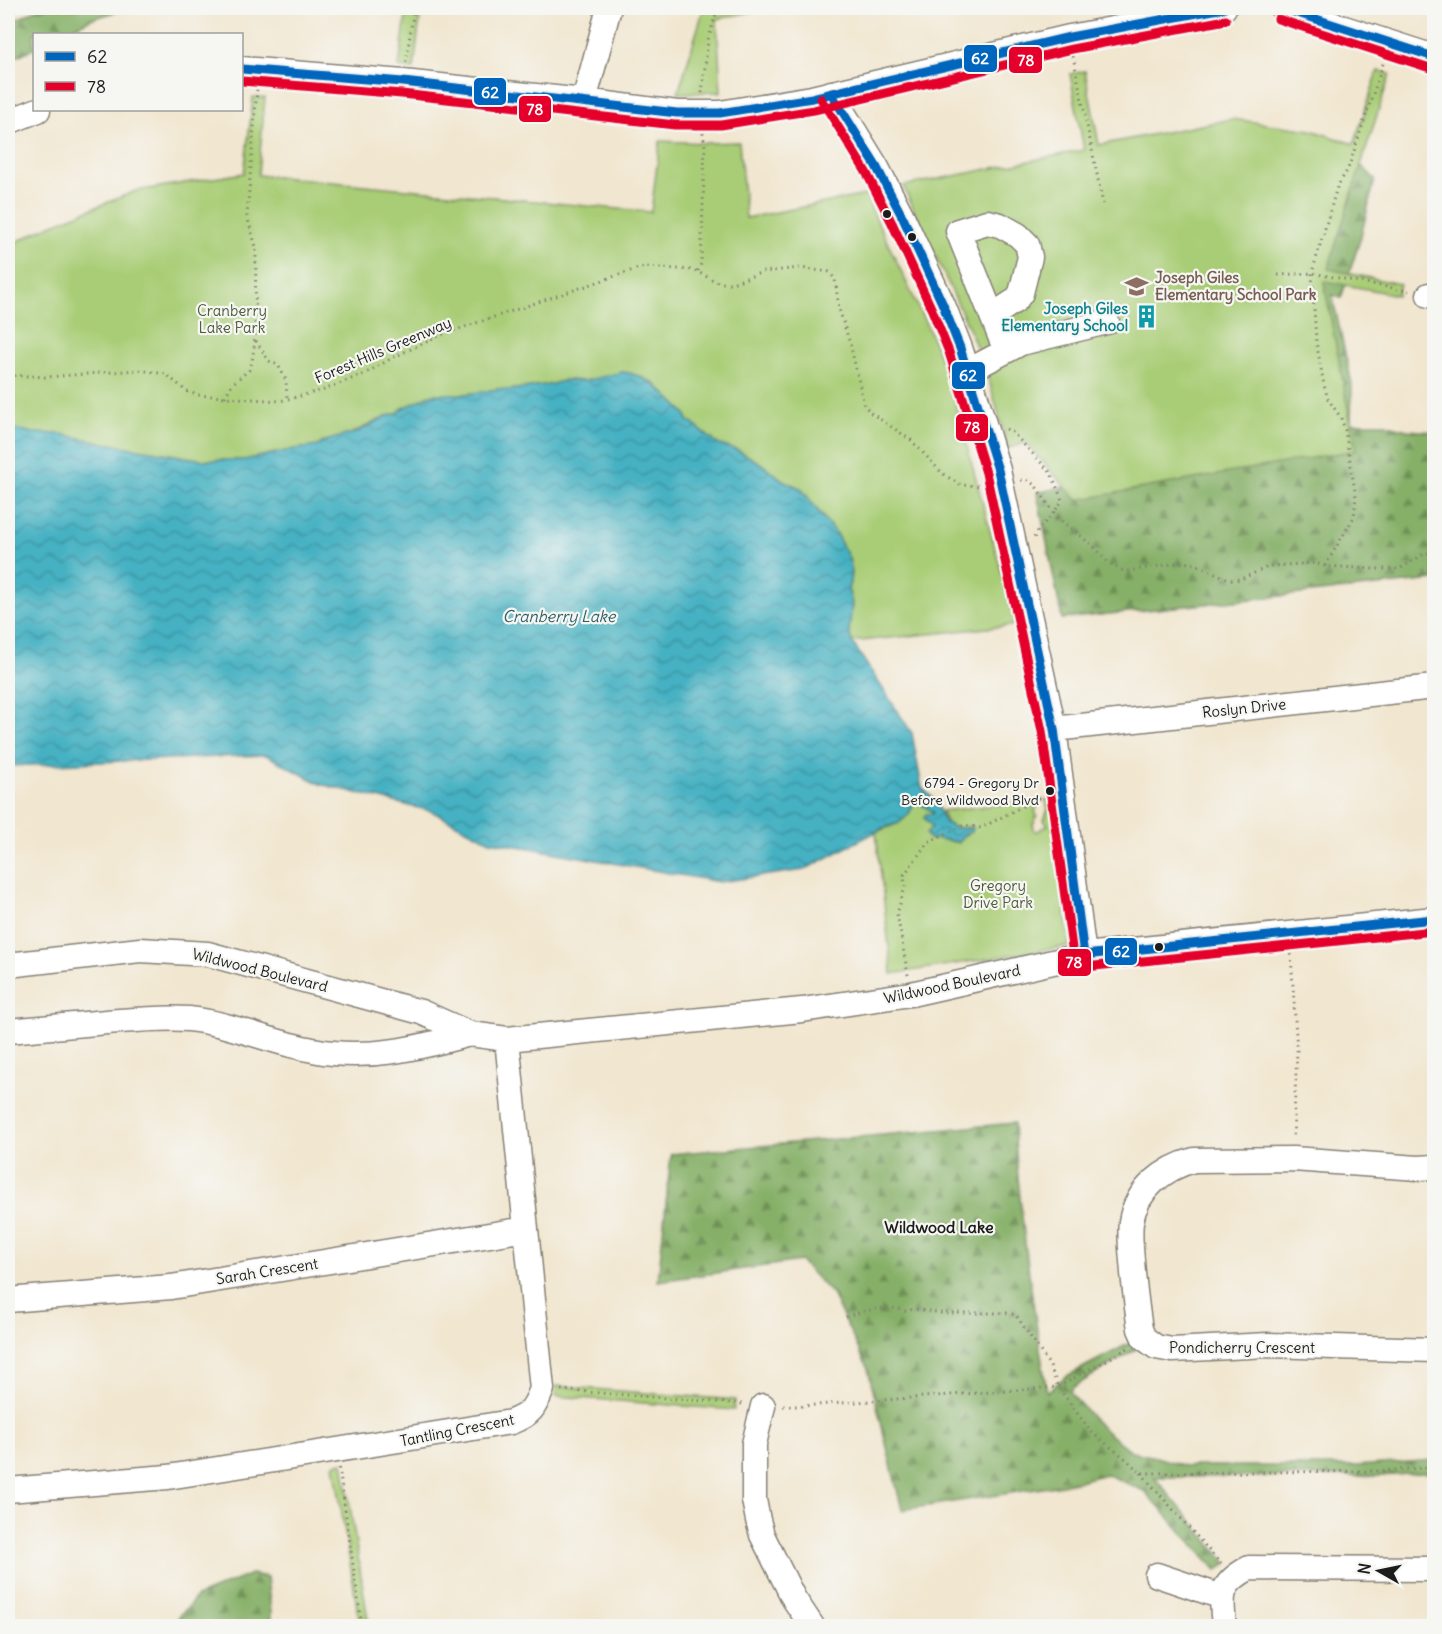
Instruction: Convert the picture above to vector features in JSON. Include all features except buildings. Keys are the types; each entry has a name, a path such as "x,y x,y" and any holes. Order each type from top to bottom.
{"street":[{"path":"584,101 609,8"},
{"path":"250,69 404,82 699,114 791,102 1070,37 1224,8"},
{"path":"1284,8 1434,57"},
{"path":"831,93 884,180 943,305 968,371 998,470 1054,729 1083,955"},
{"path":"8,122 36,111"},
{"path":"992,316 1006,351"},
{"path":"968,371 1021,343 1107,322"},
{"name":"Roslyn Drive","path":"1054,729 1434,687"},
{"name":"Wildwood Boulevard","path":"8,965 141,950 208,954 422,1012 470,1034 507,1039 802,1010 912,994 1083,955 1434,919"},
{"name":"Wildwood Boulevard","path":"8,1031 143,1019 189,1019 218,1024 314,1051 349,1054 381,1054 470,1034"},
{"path":"507,1039 542,1389"},
{"path":"1144,1338 1137,1316 1131,1223 1135,1207 1144,1192 1166,1171 1194,1160 1293,1159 1434,1167"},
{"name":"Sarah Crescent","path":"8,1299 171,1287 526,1229"},
{"name":"Pondicherry Crescent","path":"1144,1338 1156,1347 1172,1350 1268,1345 1434,1350"},
{"name":"Tantling Crescent","path":"8,1490 168,1477 511,1422 526,1416 535,1405 542,1389"},
{"path":"763,1406 754,1444 754,1500 758,1520 762,1535 789,1588 812,1626"},
{"path":"1224,1626 1227,1587 1250,1568 1263,1566 1434,1569"},
{"path":"1157,1575 1227,1587"}],"path":[{"path":"404,82 414,8"},
{"path":"718,8 708,40 699,114 705,146 701,264 696,270 723,283 732,283 763,272 800,268 829,272 835,279 839,309 851,346 864,405 871,413 911,440 943,474 961,485 981,487 989,483"},
{"path":"1070,37 1103,204"},
{"path":"1325,566 1354,517 1356,497 1346,430 1328,399 1322,377 1316,341 1312,273 1337,187 1348,169 1390,43"},
{"path":"225,398 232,384 249,370 255,340 256,248 247,216 250,69"},
{"name":"Forest Hills Greenway","path":"8,375 46,377 139,370 166,374 186,391 197,395 280,401 324,390 366,373 441,335 636,269 645,267 696,270"},
{"path":"1278,276 1312,273 1432,296"},
{"path":"255,340 269,361 278,365 286,380 287,398"},
{"path":"981,414 1012,432 1051,473 1062,500 1018,558"},
{"path":"1016,479 1028,480 1035,485 1054,513 1108,562 1121,570 1129,571 1184,562 1195,564 1231,580 1241,579 1270,566 1315,563 1325,566 1399,569 1424,554 1434,552"},
{"path":"912,994 897,914 905,887 904,875 928,842 965,825 981,828 1060,787"},
{"path":"1290,934 1297,1051 1293,1159"},
{"path":"846,1317 862,1312 897,1307 905,1311 914,1309 942,1313 1016,1315 1050,1366 1058,1387 1091,1432 1141,1473 1227,1587"},
{"path":"542,1389 802,1407 1058,1387 1144,1338"},
{"path":"337,1451 362,1626"},
{"path":"1141,1473 1382,1471 1434,1467"}],"green space":[{"path":"39,8 130,8 91,19 62,33 33,33 33,48 8,61 8,24"},
{"path":"407,8 421,8 414,69 399,67"},
{"path":"704,8 770,8 717,19 721,92 678,93"},
{"name":"Joseph Giles Elementary School Park","path":"1085,71 1099,145 1232,119 1311,130 1354,144 1378,71 1390,74 1328,269 1400,284 1397,295 1325,281 1324,283 1356,450 1077,500 1026,443 1008,448 990,384 970,330 903,186 1084,150 1070,74"},
{"name":"Cranberry Lake Park","path":"253,97 265,98 258,175 651,212 660,141 739,142 746,218 865,195 928,328 948,377 1016,625 851,642 849,631 852,603 848,589 851,568 849,558 836,534 801,488 784,481 760,463 737,450 719,445 688,420 685,413 653,382 623,372 585,381 565,380 553,384 509,390 429,395 398,413 344,437 325,441 316,447 244,460 204,460 60,434 34,433 8,428 8,246 51,225 136,191 244,173"},
{"path":"1346,151 1375,179 1360,240 1341,298 1332,295 1352,384 1351,423 1382,423 1407,430 1434,432 1434,580 1062,619 1037,493 1209,452 1296,325"},
{"name":"Gregory Drive Park","path":"1054,799 1069,946 892,974 876,832 899,823 908,815 916,801 933,812 924,817 932,827 927,832 931,840 959,843 962,836 972,831 971,827 960,828 948,824 942,811 1042,800 1035,810 1037,816 1033,825 1035,831 1038,831 1048,825 1044,820 1048,809 1046,800"},
{"path":"1014,1123 1027,1258 1047,1392 1065,1377 1132,1342 1138,1348 1072,1388 1070,1393 1103,1429 1132,1452 1185,1466 1356,1466 1434,1460 1434,1472 1381,1476 1154,1477 1227,1563 1217,1570 1144,1491 1106,1474 1062,1485 902,1510 868,1369 832,1294 800,1261 658,1281 671,1154"},
{"path":"556,1386 735,1400 734,1410 555,1396"},
{"path":"343,1462 369,1626 360,1626 334,1464"},
{"path":"251,1574 267,1577 271,1626 173,1626 196,1597"}],"water":[{"name":"Cranberry Lake","path":"623,372 641,377 657,387 685,413 688,420 719,445 737,450 760,463 784,481 800,488 836,534 849,558 851,568 848,589 852,603 849,631 852,642 912,733 922,788 936,801 944,822 955,828 973,828 971,832 962,836 959,842 929,839 926,834 932,827 924,818 926,814 933,812 916,801 908,815 899,823 883,828 804,870 719,882 490,841 431,811 320,784 266,755 8,766 8,428 34,433 60,434 204,460 244,460 318,446 325,441 357,432 433,394 468,394 498,389 509,390 553,384 565,380 585,381"}],"transit line":[{"name":"62","path":"243,69 403,82 677,113 720,113 812,98 1070,37 1224,8"},
{"name":"62","path":"1282,8 1434,57"},
{"name":"78","path":"1278,19 1430,68"},
{"name":"78","path":"243,81 402,94 675,125 721,125 814,110 1072,49 1226,20"},
{"name":"62","path":"831,93 876,166 943,305 960,348 998,470 1054,729 1084,955 1434,919"},
{"name":"78","path":"821,99 866,172 932,310 949,352 986,473 1042,731 1074,962 1085,967 1434,931"}],"place":[{"name":"Joseph Giles Elementary School Park","path":"1137,286"},
{"name":"Joseph Giles Elementary School","path":"1146,317"},
{"name":"6794 - Gregory Dr Before Wildwood Blvd","path":"1050,791"}],"district":[{"name":"Wildwood Lake","path":"939,1227"}]}
